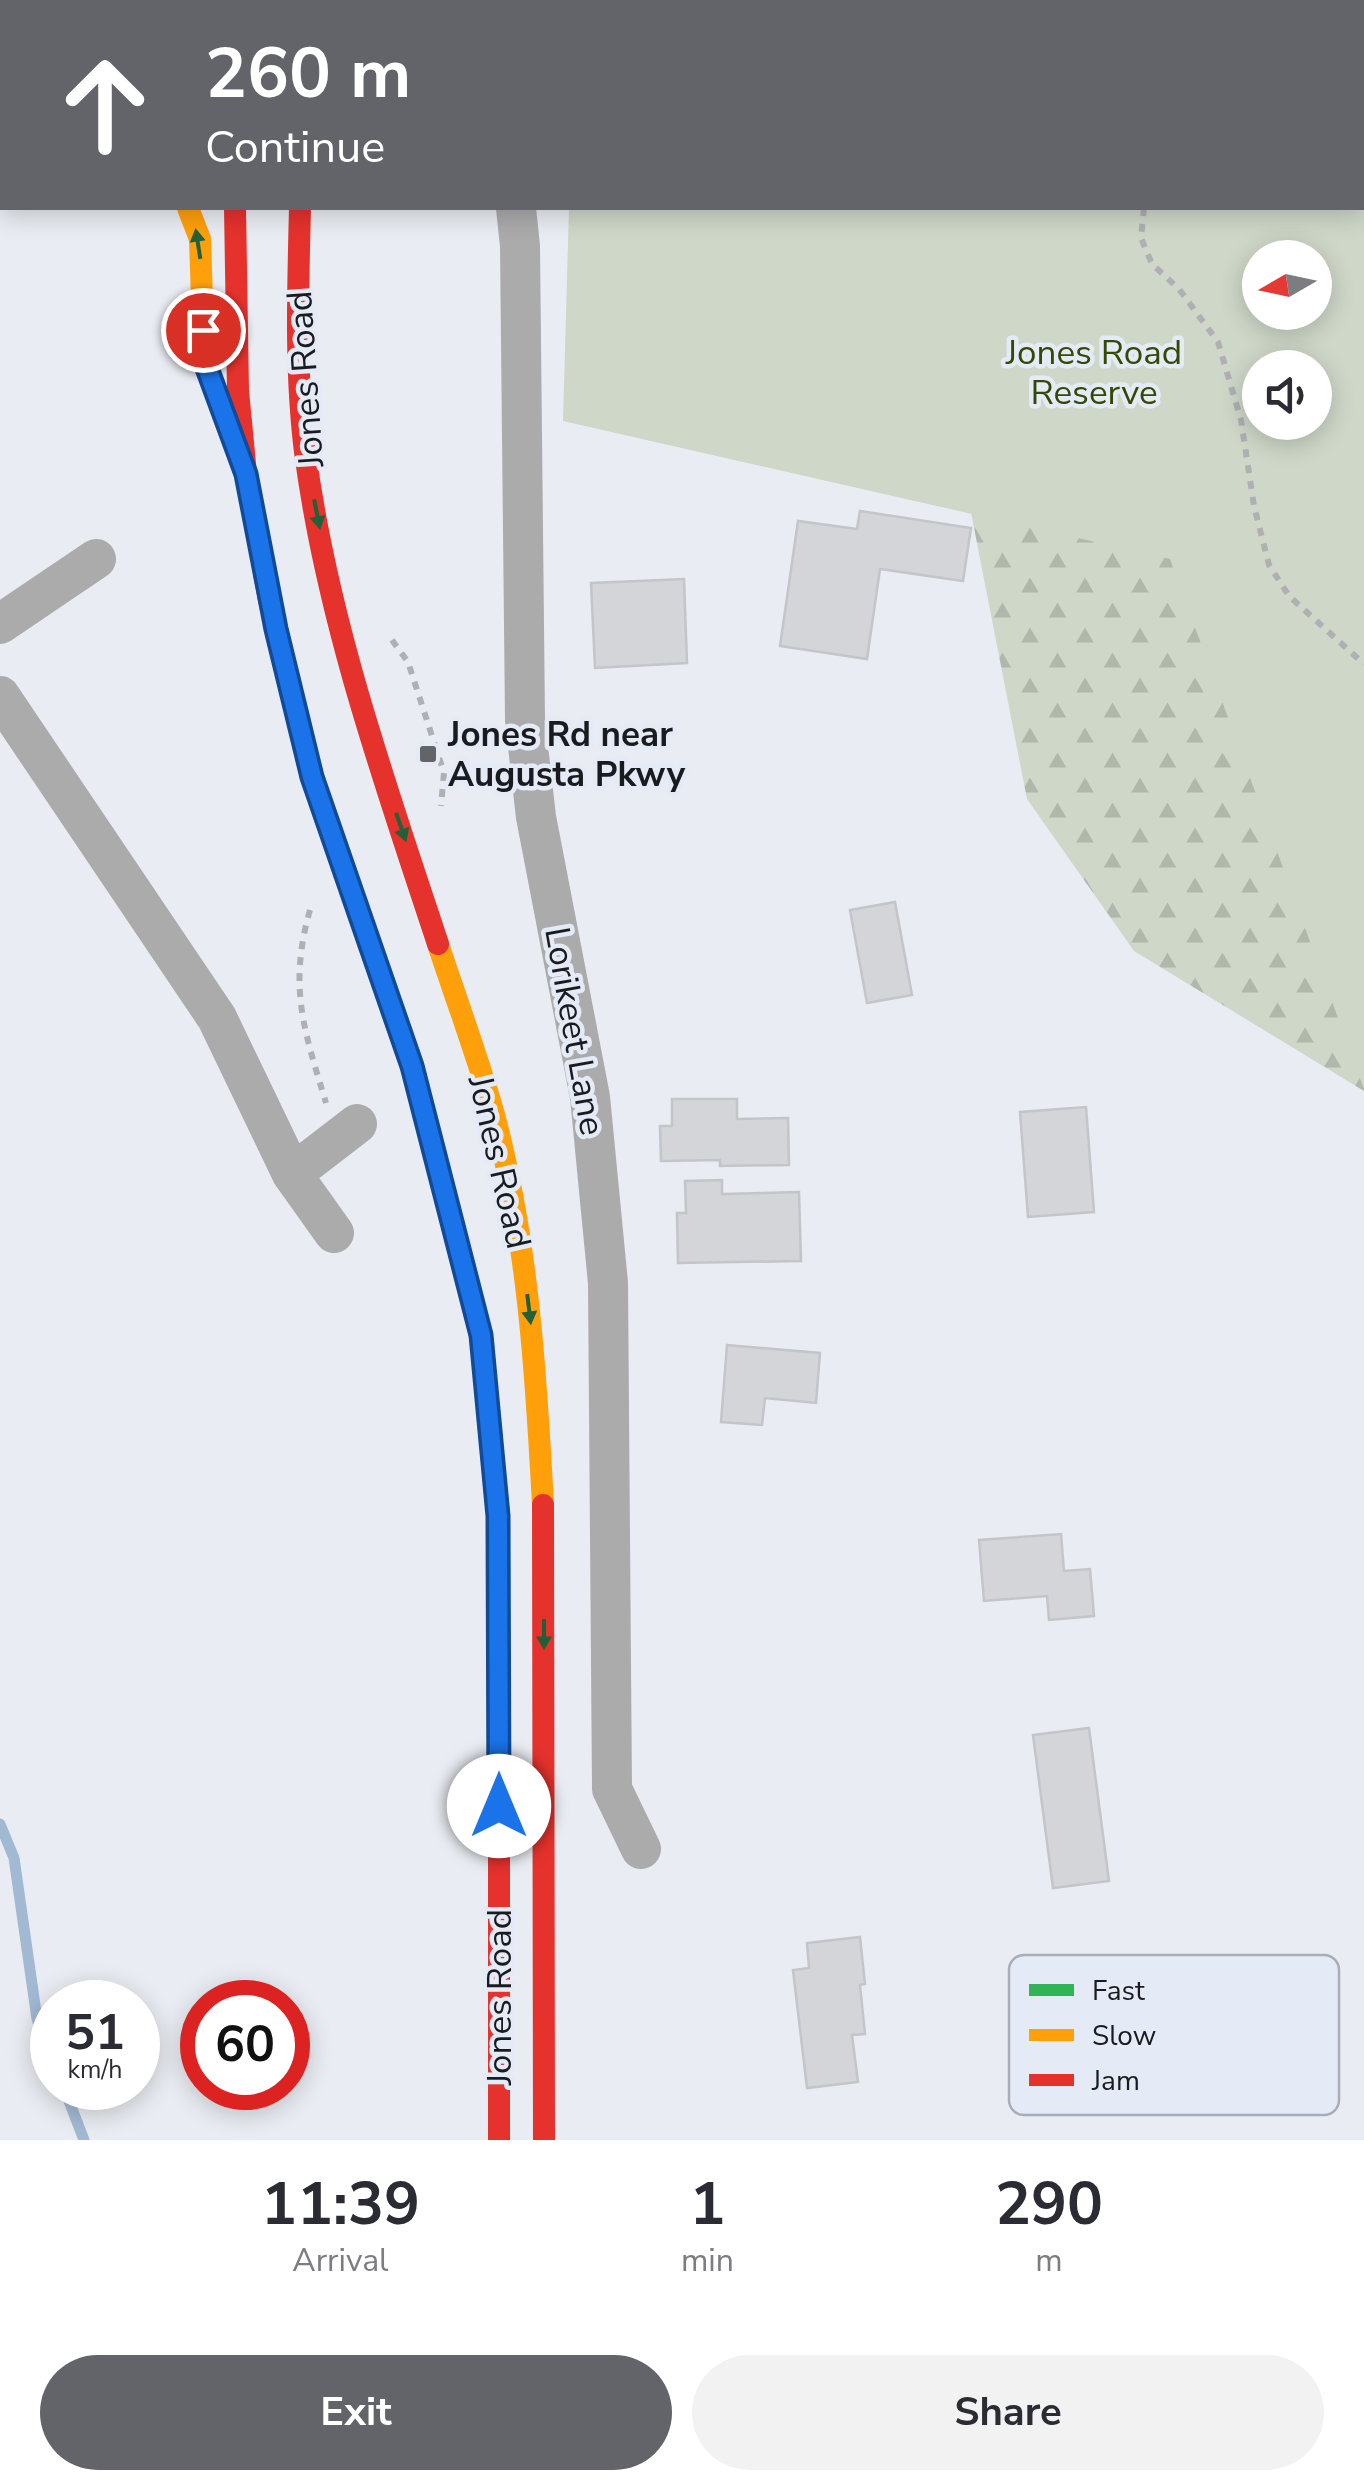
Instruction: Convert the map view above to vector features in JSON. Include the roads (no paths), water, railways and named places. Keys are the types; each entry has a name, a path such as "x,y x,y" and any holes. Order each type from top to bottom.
{"main road":[{"path":"189,210 200,240 204,360 246,474"},
{"name":"Jones Road","path":"235,210 238,391 246,474 277,635 312,777 412,1066 481,1335 498,1516 500,2140"},
{"name":"Jones Road","path":"300,210 297,340 306,452 335,607 373,746 493,1112 521,1246 536,1364 544,1516 544,2140"}],"street":[{"name":"Lorikeet Lane","path":"516,210 520,246 525,720 536,816 592,1116 608,1284 612,1789 641,1849"},
{"path":"0,624 96,559"},
{"path":"0,696 217,1018 292,1174 334,1233"},
{"path":"292,1174 346,1131"}],"waterway":[{"path":"0,1824 14,1858 31,1980"},
{"path":"72,2110 84,2140"}],"place":[{"name":"Jones Rd near Augusta Pkwy","path":"428,754"}],"park label":[{"name":"Jones Road Reserve","path":"1094,372"}]}
